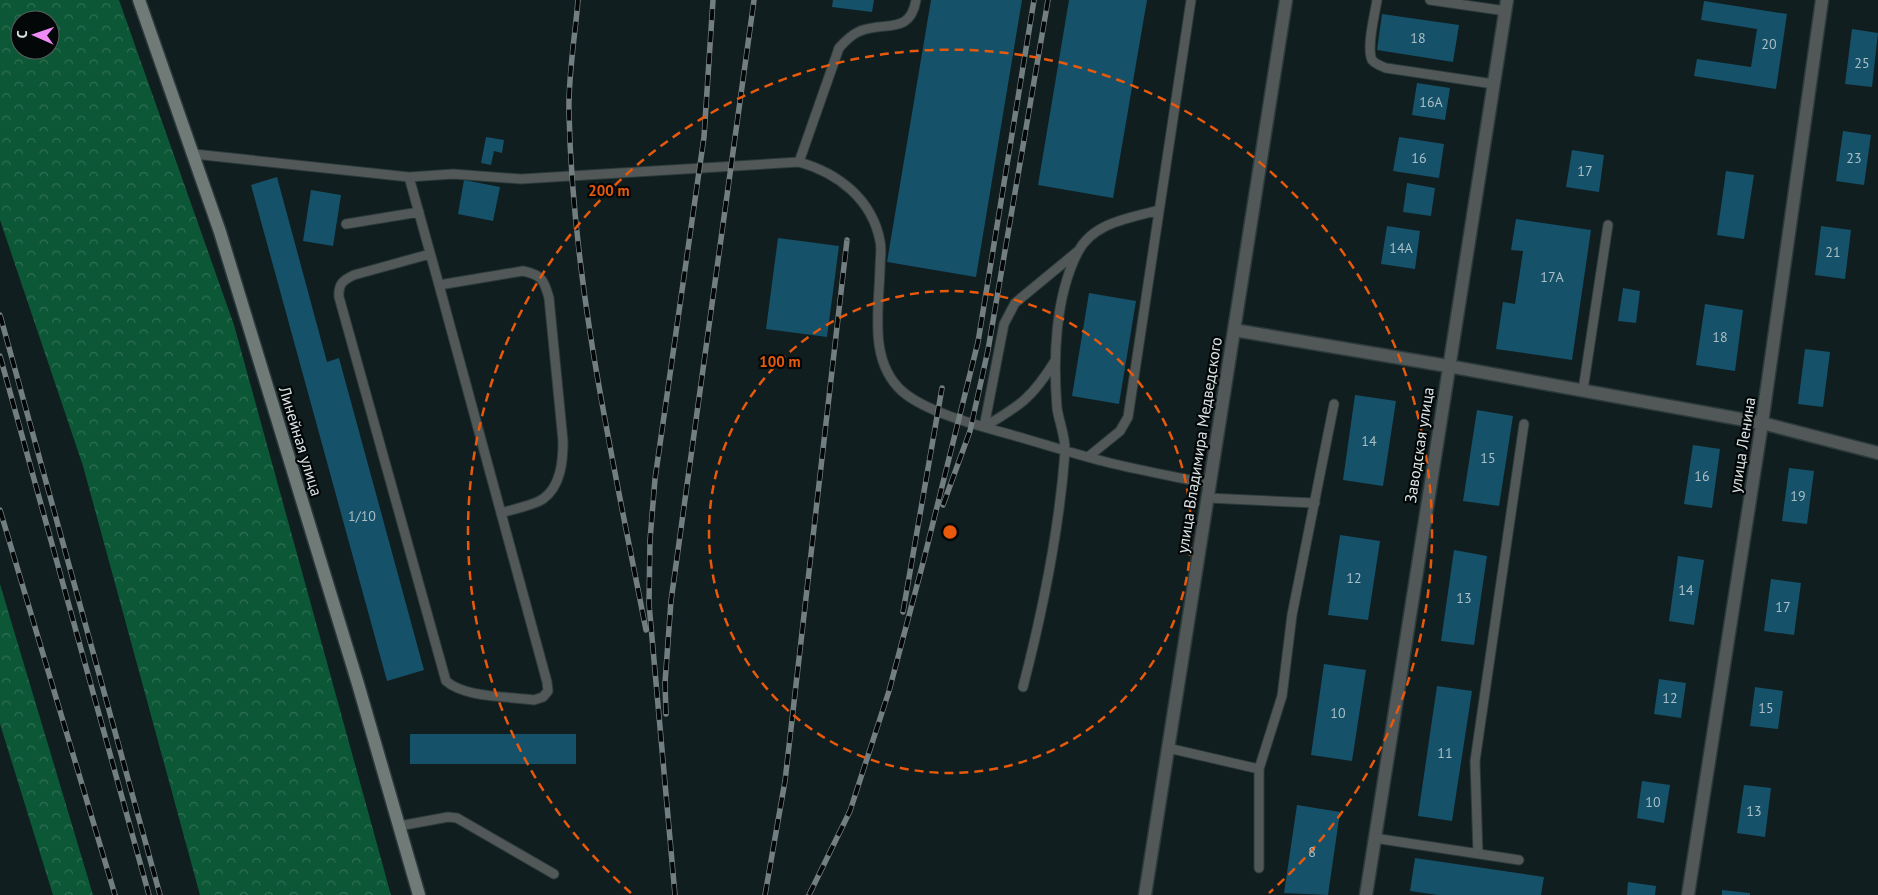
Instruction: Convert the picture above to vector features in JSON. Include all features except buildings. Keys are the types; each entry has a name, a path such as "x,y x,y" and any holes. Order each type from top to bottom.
{"street":[{"name":"Линейная улица","path":"140,0 220,232 419,895"},
{"name":"улица Владимира Медведского","path":"1145,895 1286,0"},
{"name":"улица Ленина","path":"1688,895 1762,423 1822,0"},
{"name":"Заводская улица","path":"1366,895 1506,6"},
{"path":"1234,330 1448,366 1762,423 1878,453"}],"lane":[{"path":"799,162 839,48 859,31 895,26 905,22 913,14 916,0"},
{"path":"1088,457 1120,431 1128,417 1191,0"},
{"path":"1377,0 1370,49 1372,59 1376,64 1386,68 1494,84"},
{"path":"1430,0 1506,6"},
{"path":"194,154 409,177 453,174 521,179 799,162 818,167 839,178 858,196 873,218 881,242 878,340 882,360 890,377 903,392 917,402 984,427 1088,457 1210,484"},
{"path":"409,177 547,682 548,691 543,697 534,700 466,692 454,688 446,681 339,297 338,289 343,280 354,275 430,254"},
{"path":"984,427 1004,324 1008,313 1015,303 1078,251 1089,237 1106,225 1159,210"},
{"path":"346,224 418,212"},
{"path":"1583,390 1608,225"},
{"path":"1023,687 1040,622 1052,560 1065,450 1058,414 1055,360 1059,318 1078,251"},
{"path":"439,285 523,271 535,274 545,282 549,298 563,441 563,464 555,484 542,499 501,512"},
{"path":"984,427 1018,408 1038,389 1055,360"},
{"path":"1259,868 1259,770 1282,696 1292,615 1334,404"},
{"path":"1478,854 1475,761 1524,424"},
{"path":"1208,498 1315,503"},
{"path":"1168,748 1259,770"},
{"path":"399,826 448,817 457,818 554,874"},
{"path":"1374,838 1519,860"}],"green space":[{"path":"0,0 119,0 234,325 391,895 200,895 83,466 0,220"},
{"path":"0,584 93,895 53,895 0,724"}],"railway":[{"path":"578,0 569,99 572,178 578,243 586,308 608,438 646,630"},
{"path":"675,895 649,604 650,540 655,479 704,137 713,0"},
{"path":"666,714 665,683 671,601 754,0"},
{"path":"809,895 850,811 889,691 924,559 978,342 1034,0"},
{"path":"943,505 970,431 988,350 1048,0"},
{"path":"765,895 785,781 847,240"},
{"path":"0,315 160,895"},
{"path":"0,356 149,895"},
{"path":"903,612 942,388"},
{"path":"0,510 115,895"}]}
